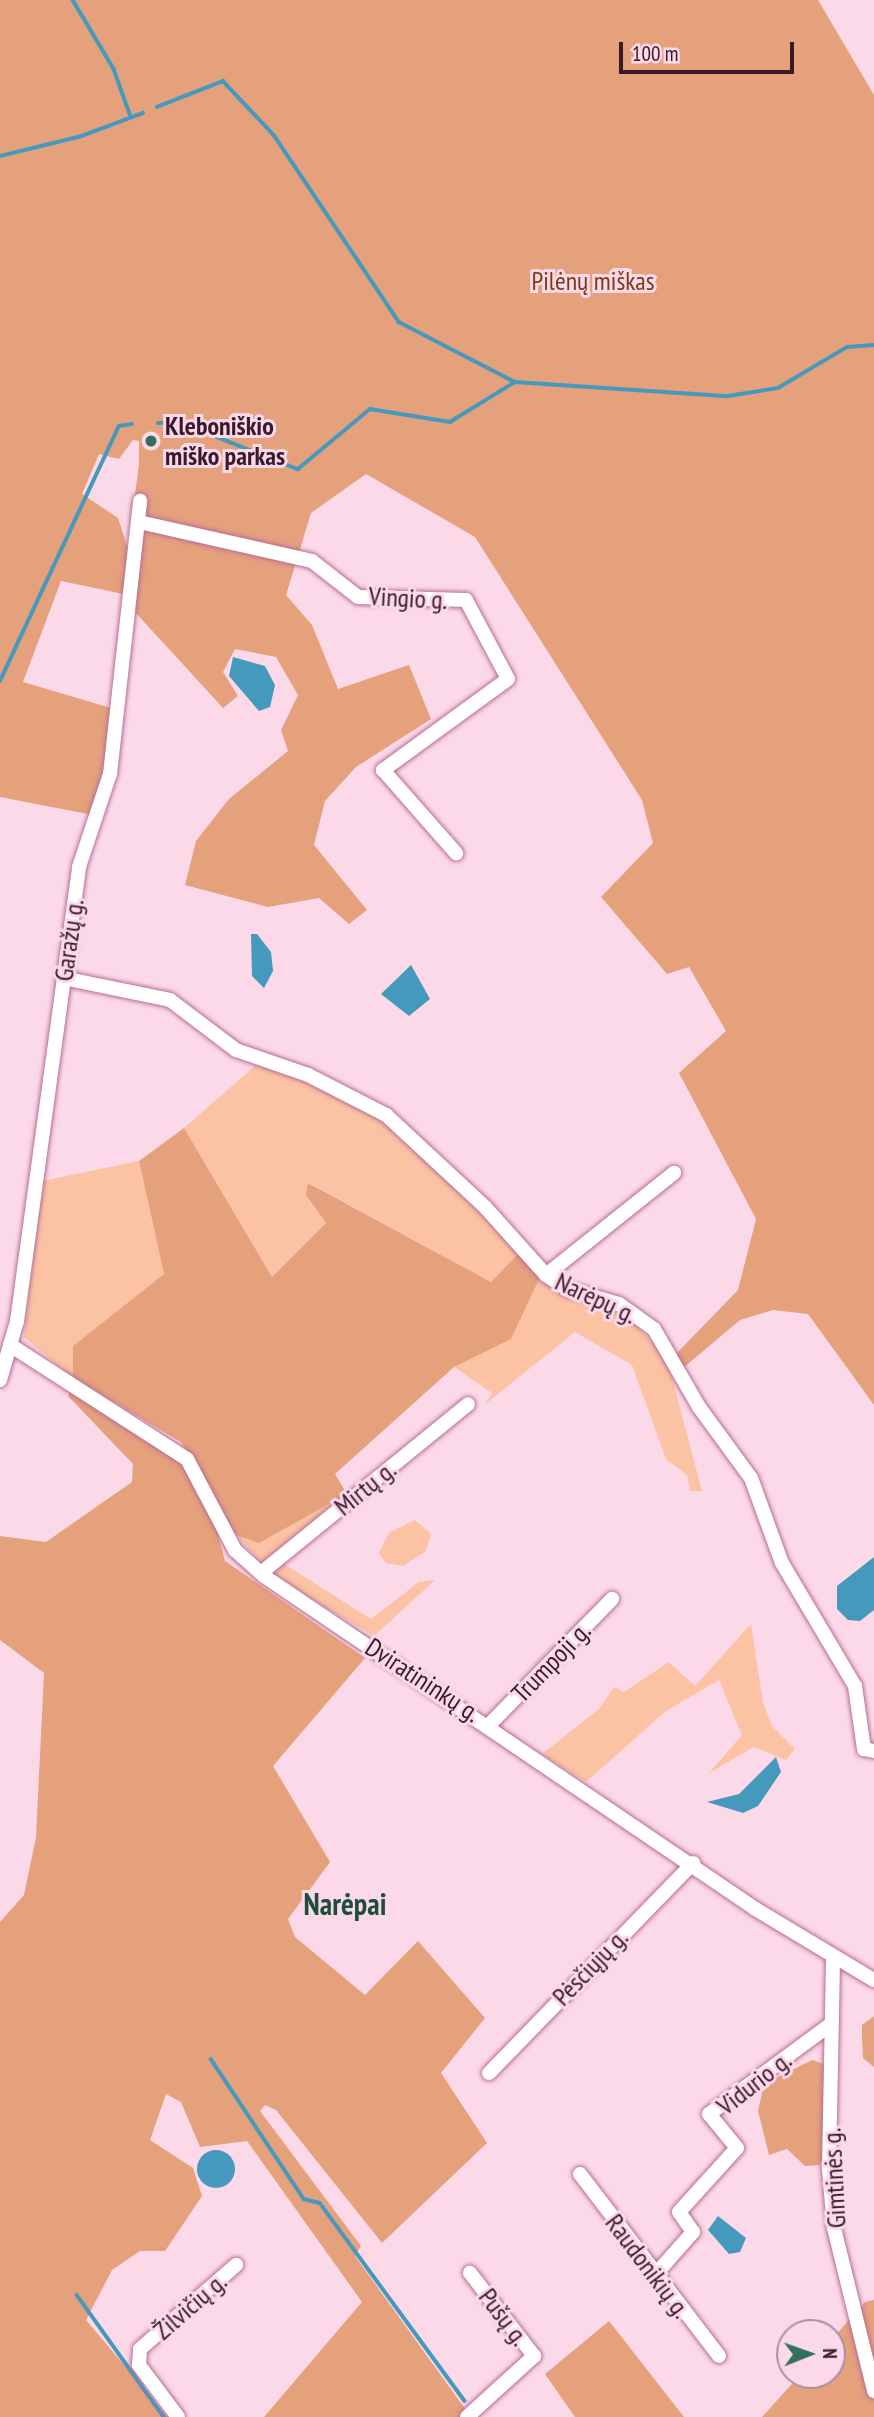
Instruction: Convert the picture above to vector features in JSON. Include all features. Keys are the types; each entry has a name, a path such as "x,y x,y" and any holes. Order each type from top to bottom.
{"street":[{"name":"Garažų g.","path":"0,1380 10,1345 79,867 110,774 140,502"},
{"name":"Vingio g.","path":"139,522 312,561 358,597 466,600 508,679 383,770 456,853"},
{"name":"Narėpų g.","path":"63,978 170,1000 236,1050 308,1075 386,1115 485,1207 546,1275 636,1313 661,1339 699,1407 751,1478 782,1563 855,1686 864,1749 874,1751"},
{"path":"546,1275 674,1173"},
{"name":"Dviratininkų g.","path":"10,1345 187,1459 235,1550 261,1573 490,1724 833,1960 874,1980"},
{"name":"Mirtų g.","path":"261,1573 468,1404"},
{"name":"Trumpoji g.","path":"490,1724 612,1599"},
{"name":"Pėsčiųjų g.","path":"489,2073 693,1863"},
{"name":"Gimtinės g.","path":"833,1960 831,2024 834,2228 874,2391"},
{"name":"Vidurio g.","path":"654,2276 693,2232 679,2212 737,2148 709,2114 831,2024"},
{"name":"Raudonikių g.","path":"580,2174 654,2276 719,2356"},
{"name":"Žilvičių g.","path":"177,2417 139,2365 140,2349 236,2265"},
{"name":"Pušų g.","path":"467,2417 534,2356 470,2273"}],"shaded area":[{"path":"257,1064 308,1080 395,1129 520,1252 491,1282 309,1183 306,1195 326,1223 272,1277 184,1128"},
{"path":"139,1161 164,1274 73,1346 73,1378 24,1337 42,1181"},
{"path":"540,1277 622,1312 666,1355 702,1491 690,1491 687,1475 666,1459 632,1365 575,1332 484,1405 492,1393 454,1367 511,1338"},
{"path":"347,1494 360,1501 284,1564 371,1619 419,1582 435,1580 374,1636 276,1578 236,1535 259,1542"},
{"path":"415,1520 431,1534 426,1551 403,1566 386,1563 379,1553 389,1533"},
{"path":"751,1624 763,1703 772,1726 795,1749 786,1760 754,1747 709,1773 742,1735 719,1680 666,1711 586,1782 542,1754 600,1708 614,1687 624,1692 669,1662 695,1686"}],"green space":[{"name":"Pilėnų miškas","path":"0,0 818,0 874,95 874,1405 808,1314 773,1310 740,1320 682,1369 676,1354 738,1290 756,1219 679,1073 726,1031 689,967 667,974 601,897 653,843 642,800 475,537 366,474 311,513 286,595 312,625 338,689 409,665 431,719 356,767 325,801 314,845 367,910 349,924 319,898 268,907 185,885 196,841 229,799 288,751 281,730 298,695 276,657 235,649 223,672 238,696 223,708 135,612 133,596 61,581 23,682 111,708 104,782 93,815 0,797","holes":["133,440 139,441 139,464 128,549 118,518 82,494 99,454 119,459"]},
{"path":"184,1128 272,1277 326,1223 306,1195 308,1183 491,1282 520,1252 540,1277 511,1339 454,1367 335,1474 347,1494 259,1543 236,1535 181,1442 73,1378 73,1346 164,1274 139,1161"},
{"path":"72,1386 178,1456 213,1516 225,1561 365,1658 273,1766 330,1862 288,1919 295,1937 365,1995 418,1941 485,2018 441,2073 487,2143 382,2243 276,2110 265,2105 260,2111 361,2246 355,2256 471,2417 264,2417 362,2302 247,2141 200,2147 181,2102 166,2094 150,2140 193,2168 202,2196 165,2251 140,2251 112,2270 86,2320 168,2417 0,2417 0,1922 24,1895 36,1837 44,1673 0,1640 0,1536 46,1542 132,1482 133,1464 68,1396"},
{"path":"874,2016 874,2067 863,2058 862,2025"},
{"path":"812,2060 827,2065 827,2145 821,2165 805,2166 787,2149 769,2155 758,2111 764,2084"},
{"path":"874,2300 874,2417 762,2417 787,2389 846,2389 846,2323 865,2302"},
{"path":"609,2321 684,2417 575,2417 545,2374"}],"water":[{"path":"233,657 265,666 275,685 270,707 259,711 229,676"},
{"path":"251,934 257,934 271,952 273,971 264,988 252,976"},
{"path":"411,965 430,999 409,1016 381,994"},
{"path":"874,1557 874,1610 860,1621 848,1620 837,1609 837,1586"},
{"path":"776,1757 781,1772 758,1806 743,1813 707,1802 739,1794"},
{"path":"216,2150 230,2155 235,2169 230,2183 216,2188 202,2183 197,2169 202,2155"},
{"path":"718,2216 746,2238 740,2252 729,2254 708,2230"}],"waterway":[{"path":"73,0 114,69 131,117"},
{"path":"157,107 223,81 274,135 399,322 515,382 728,396 778,388 847,347 874,345"},
{"path":"0,156 82,136 143,113"},
{"path":"158,423 179,422 298,469 370,409 450,422 515,382"},
{"path":"0,681 119,426 132,424"},
{"path":"211,2059 304,2199 320,2203 465,2401"},
{"path":"77,2295 164,2417"}],"place":[{"name":"Kleboniškio miško parkas","path":"151,441"}],"district":[{"name":"Narėpai","path":"345,1904"}]}
